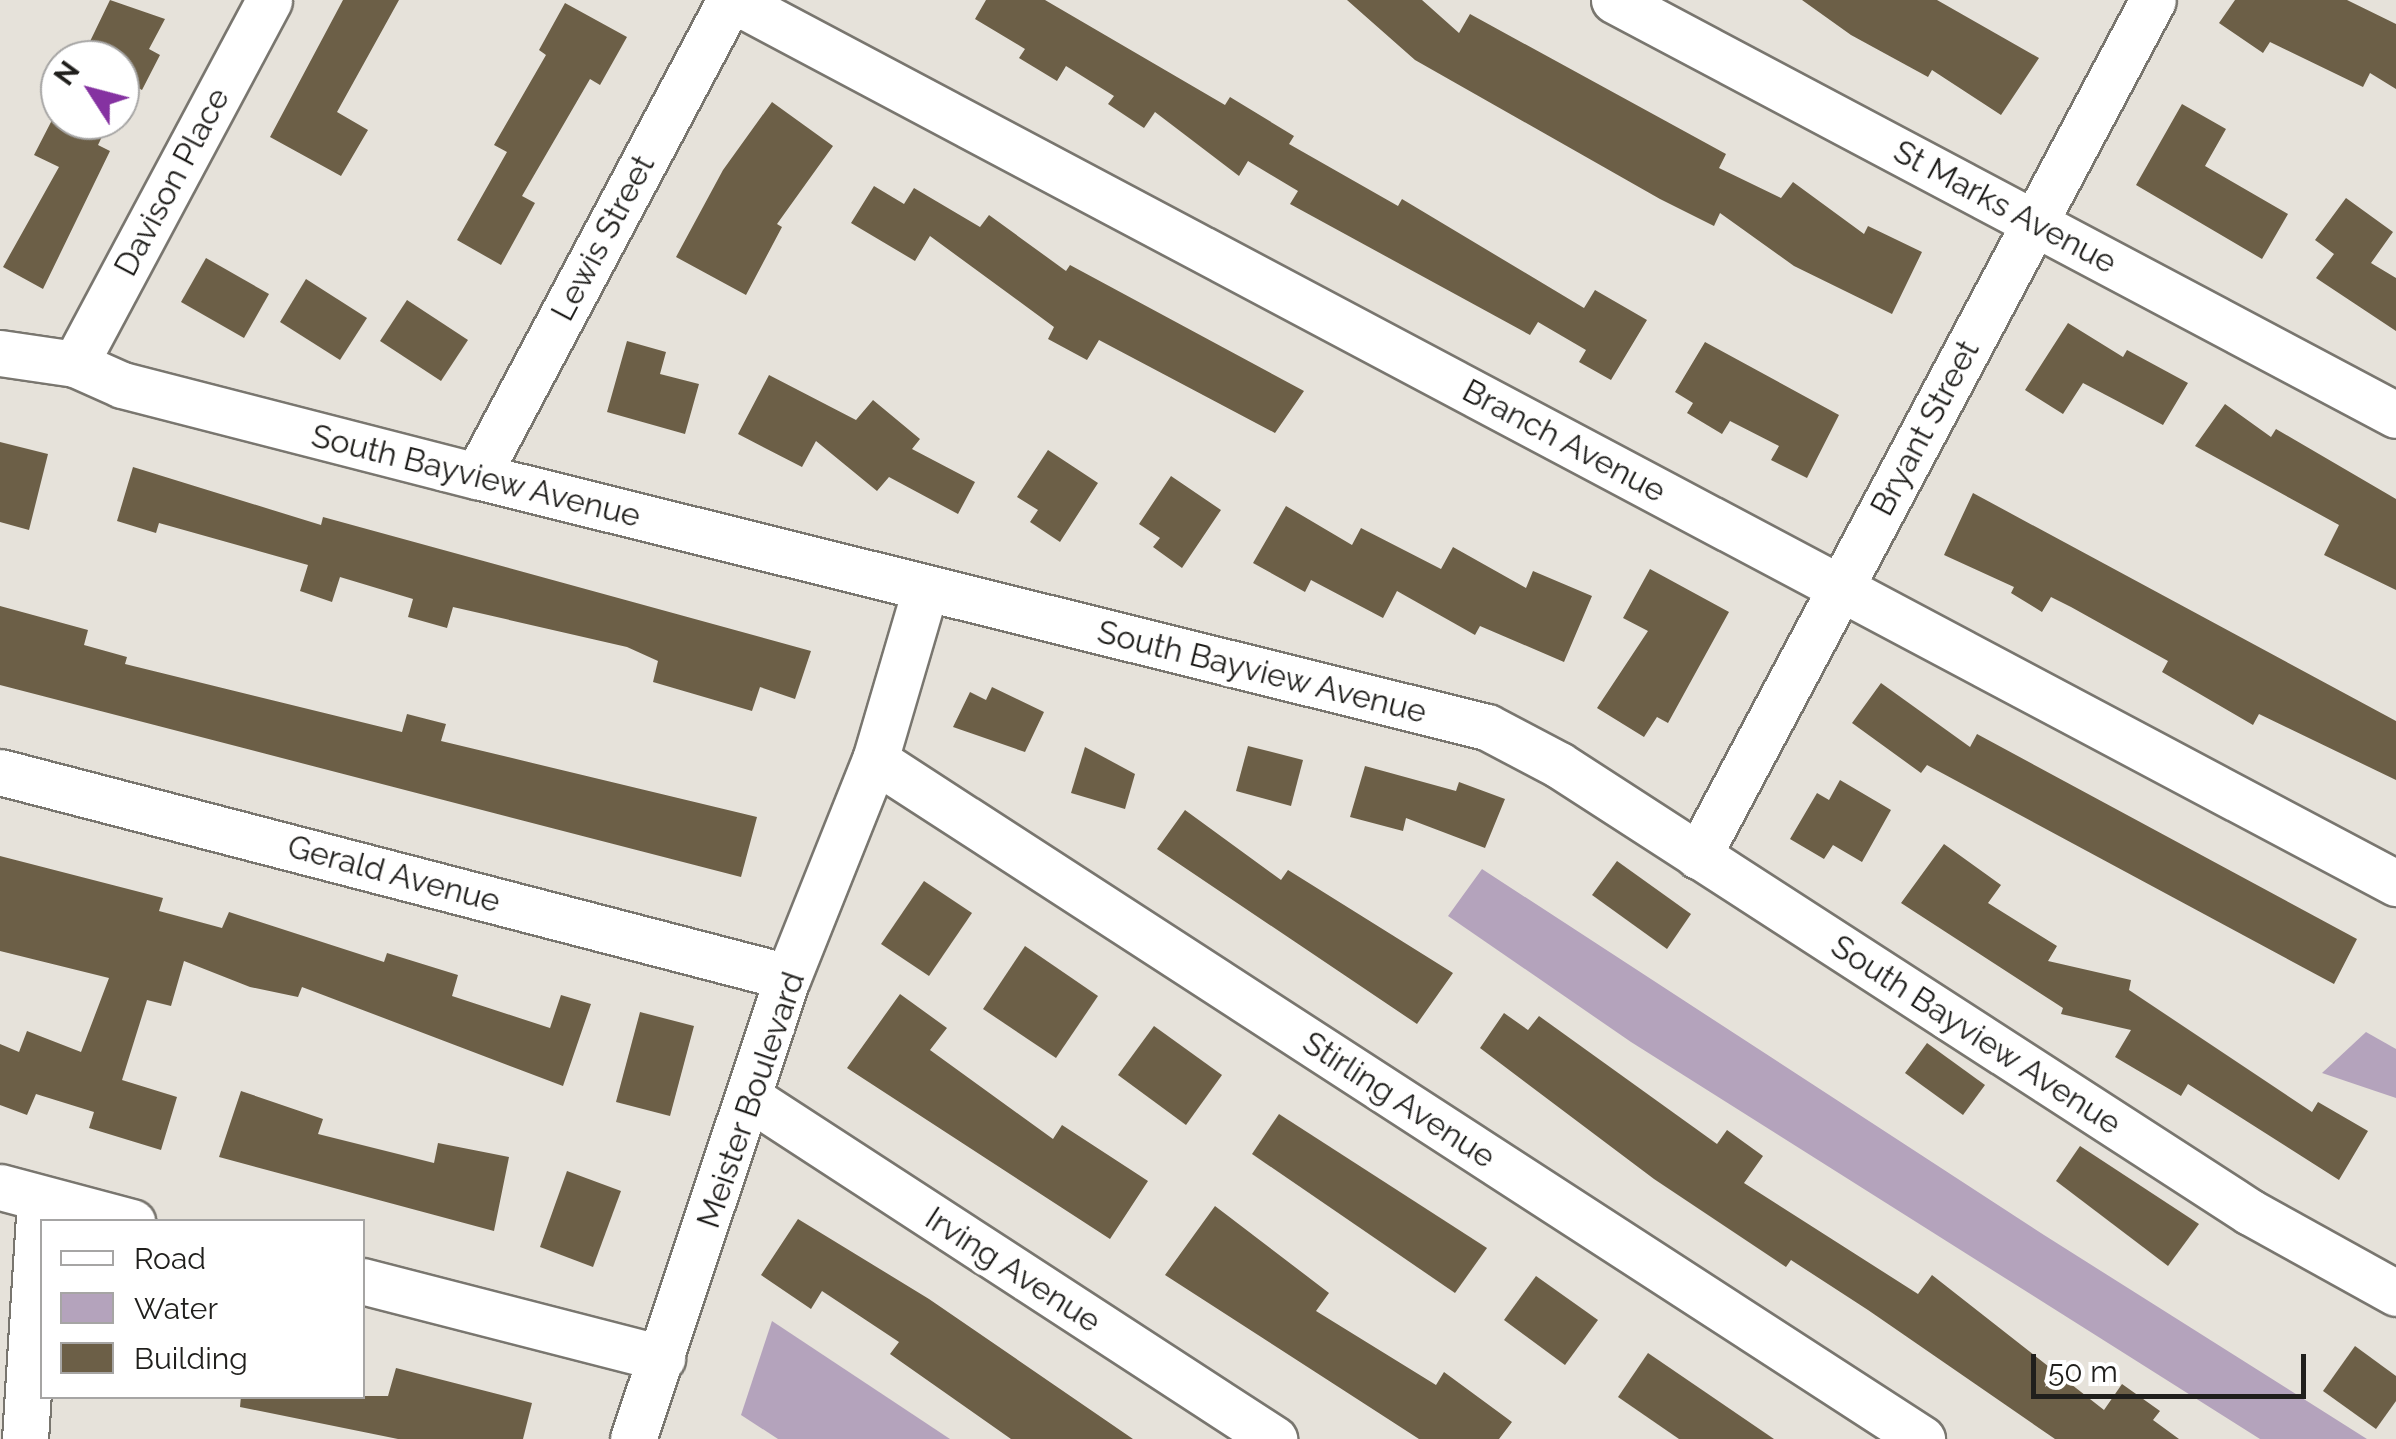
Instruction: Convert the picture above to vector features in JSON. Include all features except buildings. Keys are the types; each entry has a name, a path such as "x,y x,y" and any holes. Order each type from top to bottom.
{"street":[{"name":"Davison Place","path":"75,364 269,0"},
{"name":"Lewis Street","path":"477,476 731,0"},
{"name":"Branch Avenue","path":"731,0 2396,883"},
{"name":"St Marks Avenue","path":"1614,0 2396,415"},
{"name":"Bryant Street","path":"1698,856 2153,0"},
{"name":"South Bayview Avenue","path":"0,353 75,364 122,385 925,590 1487,727 1698,856 2250,1212 2396,1293"},
{"name":"Meister Boulevard","path":"633,1439 753,1100 788,977 875,760 925,590"},
{"name":"Stirling Avenue","path":"875,760 1922,1439"},
{"name":"Gerald Avenue","path":"0,772 788,977"},
{"name":"Irving Avenue","path":"753,1100 1274,1439"},
{"path":"25,1439 20,1192 121,1219"},
{"path":"365,1281 662,1358"}],"water":[{"path":"1482,869 2044,1235 2367,1439 2260,1439 1631,1042 1448,916"},
{"path":"2366,1032 2396,1049 2396,1098 2322,1073"},
{"path":"772,1321 950,1439 778,1439 741,1415"}]}
